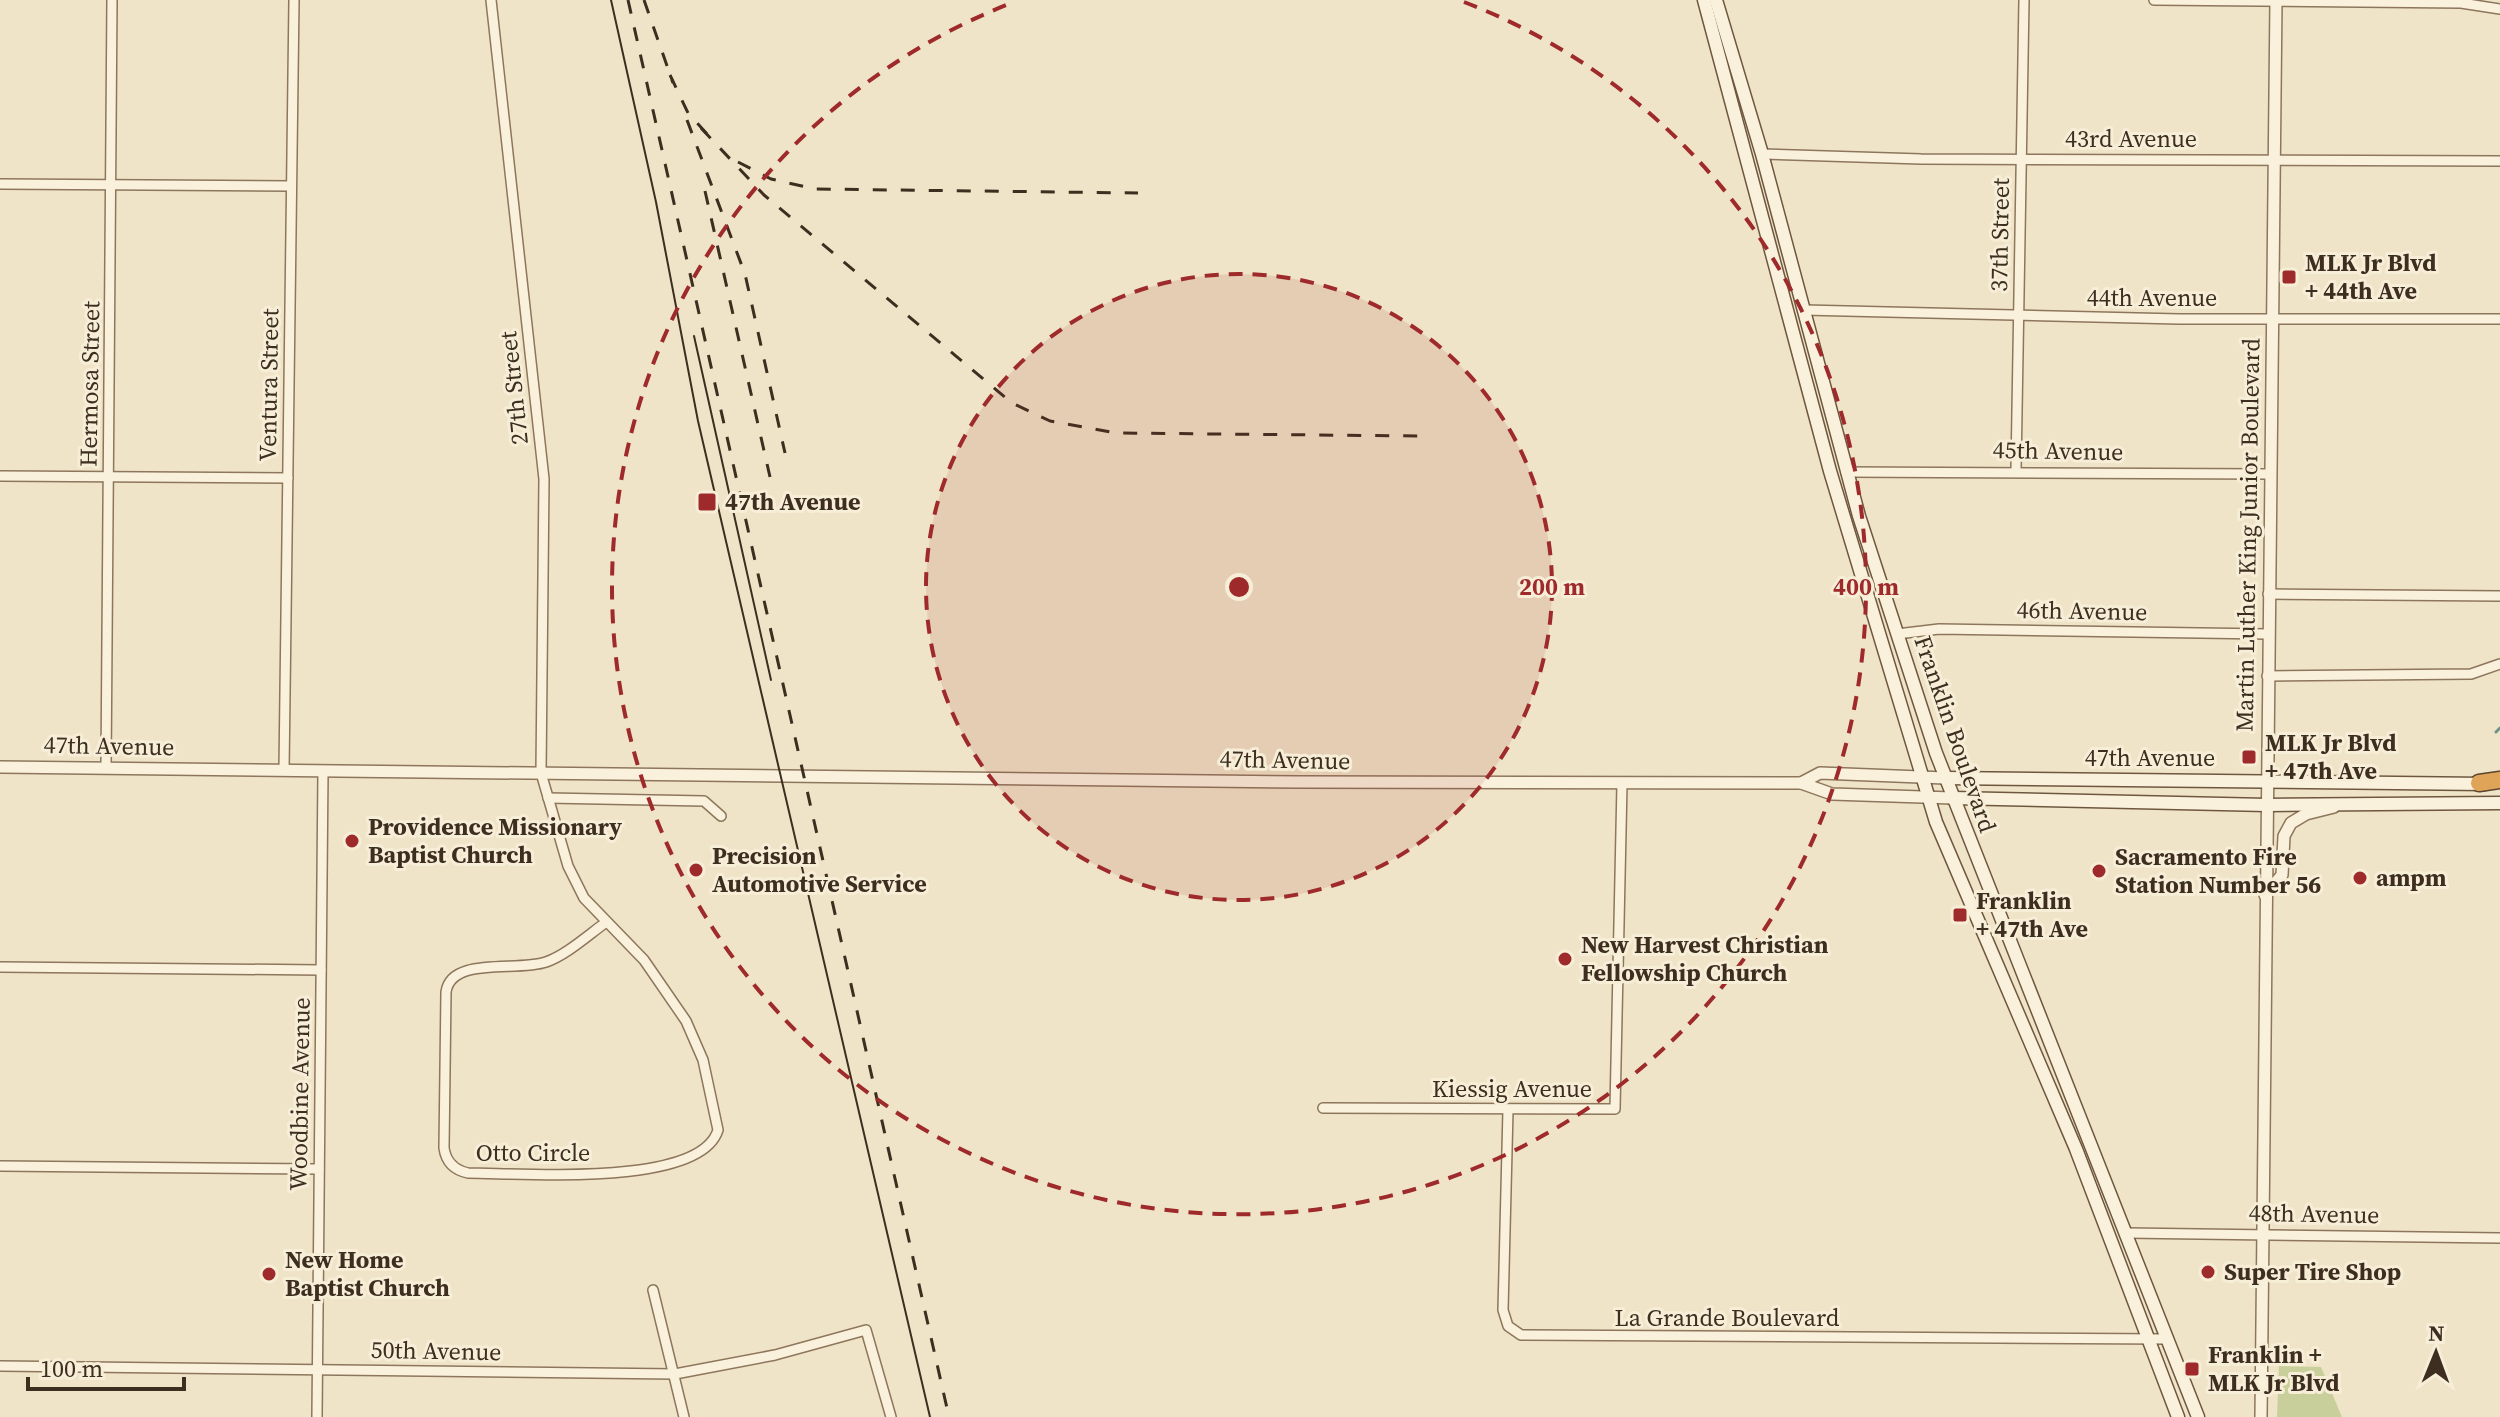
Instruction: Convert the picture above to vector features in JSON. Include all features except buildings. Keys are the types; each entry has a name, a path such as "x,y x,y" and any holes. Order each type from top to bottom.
{"highway":[{"path":"2479,783 2500,782"}],"main road":[{"name":"Franklin Boulevard","path":"1704,0 1845,519 1925,777 1936,822 2076,1149 2178,1417"},
{"name":"Franklin Boulevard","path":"1716,0 1762,154 1846,472 1945,778 2198,1417"},
{"path":"1829,409 1827,435 1845,495 1845,519 1855,533 1873,584 1886,600"},
{"name":"47th Avenue","path":"1945,778 2479,783"},
{"name":"47th Avenue","path":"1952,798 2267,805 2500,803"}],"street":[{"name":"Hermosa Street","path":"106,768 112,0"},
{"name":"Ventura Street","path":"284,770 294,0"},
{"name":"27th Street","path":"491,0 544,479 541,773"},
{"name":"37th Street","path":"2016,470 2024,0"},
{"path":"2154,0 2461,3 2500,9"},
{"name":"Martin Luther King Junior Boulevard","path":"2253,1417 2260,1411 2276,1"},
{"name":"43rd Avenue","path":"1762,154 2021,159 2500,161"},
{"path":"0,184 291,186"},
{"name":"44th Avenue","path":"1804,310 2019,317 2500,319"},
{"name":"45th Avenue","path":"1846,472 2016,470 2269,474"},
{"path":"0,476 288,478"},
{"path":"2268,594 2500,596"},
{"name":"46th Avenue","path":"1897,634 1939,629 2267,634"},
{"path":"2267,676 2471,674 2500,664"},
{"name":"47th Avenue","path":"0,767 1622,784 1801,783 1832,794 1952,798"},
{"name":"Woodbine Avenue","path":"317,1417 323,771"},
{"name":"Otto Circle","path":"541,773 574,880 605,923 649,966 686,1021 703,1060 718,1120 715,1140 704,1152 683,1161 639,1171 468,1173 456,1169 447,1160 444,1148 446,992 449,980 463,969 508,968 548,961 605,923"},
{"name":"47th Avenue","path":"1801,783 1820,773 1945,778"},
{"name":"Kiessig Avenue","path":"1323,1108 1615,1109 1622,784"},
{"path":"548,798 704,801 721,816"},
{"path":"2265,896 2282,875 2284,836 2291,823 2306,814 2349,803"},
{"path":"0,967 321,970"},
{"name":"La Grande Boulevard","path":"1508,1110 1503,1315 1508,1326 1521,1335 2168,1339"},
{"path":"0,1166 319,1169"},
{"name":"48th Avenue","path":"2127,1233 2261,1232 2500,1238"},
{"path":"653,1290 684,1417"},
{"name":"50th Avenue","path":"0,1366 675,1374 775,1355 866,1330 891,1417"}],"green space":[{"path":"2279,1366 2321,1367 2342,1417 2277,1417"}],"waterway":[{"path":"2496,732 2500,728"}],"tram line":[{"path":"611,0 656,202 698,421 930,1417"},
{"path":"694,336 771,680"}],"railway":[{"path":"628,0 949,1417"},
{"path":"644,0 673,83"},
{"path":"670,75 688,113 708,135"},
{"path":"687,120 745,274 785,453"},
{"path":"701,128 764,195 1012,403 1050,421 1116,433 1420,436"},
{"path":"738,162 771,179 815,189 1138,193"},
{"path":"705,191 770,477"}],"place":[{"name":"MLK Jr Blvd + 44th Ave","path":"2289,277"},
{"name":"47th Avenue","path":"707,502"},
{"name":"MLK Jr Blvd + 47th Ave","path":"2249,757"},
{"name":"Providence Missionary Baptist Church","path":"352,841"},
{"name":"Precision Automotive Service","path":"696,870"},
{"name":"Sacramento Fire Station Number 56","path":"2099,871"},
{"name":"ampm","path":"2360,878"},
{"name":"Franklin + 47th Ave","path":"1960,915"},
{"name":"New Harvest Christian Fellowship Church","path":"1565,959"},
{"name":"Super Tire Shop","path":"2208,1272"},
{"name":"New Home Baptist Church","path":"269,1274"},
{"name":"Franklin + MLK Jr Blvd","path":"2192,1369"}]}
